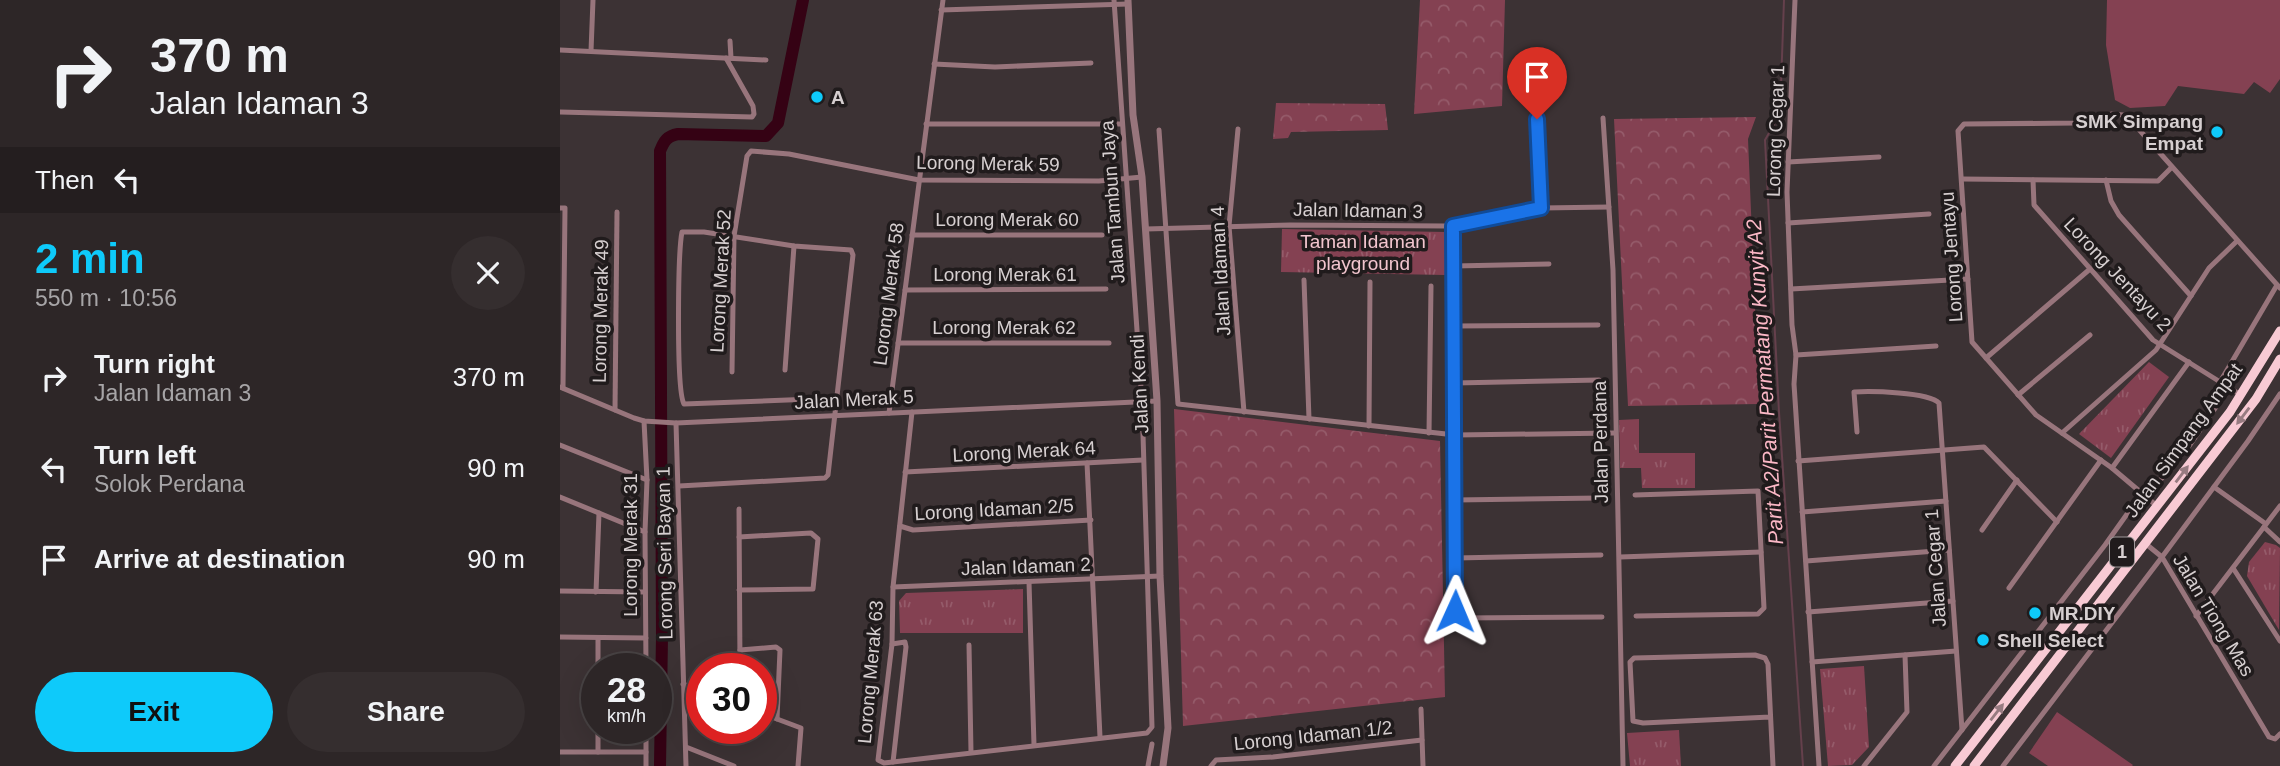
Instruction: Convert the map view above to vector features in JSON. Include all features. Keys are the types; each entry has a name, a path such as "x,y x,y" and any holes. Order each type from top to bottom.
{"highway":[{"name":"Jalan Simpang Ampat","path":"1955,766 2241,395 2280,331"},
{"name":"Jalan Simpang Ampat","path":"1973,766 2256,399 2280,360"}],"street":[{"path":"591,51 593,0"},
{"name":"Lorong Merak 58","path":"889,413 943,0"},
{"name":"Lorong Cegar 1","path":"1795,0 1788,223 1796,355 1794,384 1798,461 1819,766"},
{"name":"Jalan Tambun Jaya","path":"1114,2 1142,402"},
{"path":"941,10 1128,2"},
{"name":"Jalan Kendi","path":"1128,2 1133,114 1142,177 1157,401 1160,576 1168,728 1163,766"},
{"path":"560,112 752,117 753,106 729,58 730,41"},
{"path":"560,50 765,60"},
{"path":"934,64 995,67 1091,63"},
{"name":"Lorong Jentayu","path":"2158,506 2112,468 2036,415 1972,342 1958,131 1964,124 2076,122 2112,114 2123,115 2129,118 2172,167"},
{"name":"Jalan Perdana","path":"1603,118 1613,270 1623,766"},
{"path":"1537,119 1541,208"},
{"path":"926,124 1122,124"},
{"name":"Jalan Idaman 4","path":"1237,129 1229,226 1244,412"},
{"name":"Jalan Kendi","path":"1159,130 1178,404 1244,412"},
{"name":"Lorong Merak 59","path":"751,151 789,155 919,180 1099,181 1142,177"},
{"name":"Lorong Merak 52","path":"732,372 734,236 747,156 751,151"},
{"path":"1788,162 1879,157"},
{"path":"1962,179 2158,181 2172,167 2278,287 2220,382"},
{"name":"Lorong Jentayu 2","path":"2033,180 2034,205 2153,340 2241,395"},
{"path":"2106,180 2111,201 2119,215 2191,296"},
{"name":"Jalan Idaman 3","path":"1146,229 1229,226 1453,226 1541,208 1609,207"},
{"path":"562,208 562,387"},
{"name":"Lorong Merak 49","path":"615,410 617,212"},
{"path":"1788,223 1929,214"},
{"path":"1453,226 1455,611 1461,618 1602,617"},
{"path":"679,486 825,478 829,471 834,417 838,398 853,255 851,250 682,232 678,375 681,400 684,404 838,398"},
{"name":"Lorong Merak 60","path":"912,235 1102,234"},
{"path":"2062,433 2161,345 2209,268 2237,241"},
{"path":"785,370 794,246"},
{"path":"1454,266 1549,264"},
{"path":"1986,358 2090,269"},
{"path":"1304,279 1308,419"},
{"path":"1791,289 1968,279"},
{"path":"1369,426 1370,282"},
{"path":"1429,433 1431,286"},
{"name":"Lorong Merak 61","path":"905,290 1106,289"},
{"path":"1454,326 1598,324"},
{"path":"2018,395 2090,335"},
{"name":"Lorong Merak 62","path":"898,343 1109,342"},
{"path":"1796,355 1936,346"},
{"path":"2112,468 2189,362"},
{"path":"1455,383 1599,380"},
{"name":"Jalan Merak 5","path":"562,387 644,421 673,423 1157,401"},
{"path":"1934,766 2144,495 2189,446 2230,388"},
{"name":"Jalan Cegar 1","path":"1857,432 1854,392 1910,395 1935,399 1939,403 1962,730"},
{"path":"2003,766 2162,557 2280,394"},
{"name":"Jalan Kendi","path":"1100,737 1146,733 1152,727 1142,402"},
{"name":"Lorong Merak 63","path":"895,763 878,760 892,644 893,587 912,412"},
{"path":"1244,412 1455,435 1615,433"},
{"name":"Lorong Merak 31","path":"644,421 647,480 646,653"},
{"name":"Lorong Seri Bayan 1","path":"673,423 679,486 686,766"},
{"path":"560,445 647,480"},
{"path":"1798,461 1984,447 2057,522"},
{"name":"Lorong Merak 64","path":"905,472 1143,460"},
{"path":"2009,588 2101,460"},
{"path":"892,644 905,642 906,647 895,763 1100,737 1087,463"},
{"path":"1982,530 2017,480"},
{"path":"2214,487 2265,525 2280,542"},
{"path":"1635,495 1758,491 1764,608 1758,614 1636,616"},
{"path":"560,497 645,531"},
{"path":"1455,500 1600,498"},
{"path":"1801,512 1946,501"},
{"path":"2196,616 2280,506"},
{"path":"738,509 740,650 776,647 780,650 777,719 801,728 798,766"},
{"path":"596,592 599,513"},
{"name":"Lorong Idaman 2/5","path":"900,526 913,530 1091,520"},
{"path":"739,537 814,535 818,539 813,589 739,590"},
{"name":"Jalan Tiong Mas","path":"2146,544 2162,557 2269,737 2278,736"},
{"path":"1806,561 1949,550"},
{"path":"1620,557 1760,552"},
{"path":"1456,558 1601,555"},
{"path":"2233,568 2280,641"},
{"name":"Jalan Idaman 2","path":"893,587 1160,576"},
{"path":"1029,582 1034,745"},
{"path":"560,591 645,592"},
{"path":"1808,612 1953,601"},
{"path":"560,637 646,638"},
{"path":"598,638 598,653"},
{"path":"969,645 971,752"},
{"path":"1811,662 1956,651"},
{"path":"1770,717 1643,723 1633,721 1630,663 1634,658 1755,655 1765,658 1768,664 1773,766"},
{"path":"1864,766 1907,712 1905,655"},
{"path":"1421,709 1423,766"},
{"name":"Lorong Idaman 1/2","path":"1211,766 1216,761 1422,740"},
{"path":"1952,743 1965,754"},
{"path":"598,744 598,752"},
{"path":"646,744 646,766"},
{"path":"1148,766 1152,744"},
{"path":"686,747 734,766"},
{"path":"560,752 646,752"},
{"path":"1272,766 1273,757"}],"green space":[{"path":"1420,0 1505,0 1502,106 1414,114"},
{"path":"2107,0 2280,0 2280,79 2270,93 2254,82 2244,94 2178,86 2165,106 2130,108 2115,100 2106,45"},
{"path":"1276,103 1385,104 1388,130 1291,132 1288,138 1273,139"},
{"path":"1756,117 1748,139 1759,404 1628,406 1614,119"},
{"name":"Taman Idaman playground","path":"1282,229 1445,232 1445,275 1281,272"},
{"path":"2149,362 2169,377 2111,458 2079,434"},
{"path":"1174,409 1440,441 1445,697 1183,726"},
{"path":"1639,419 1639,453 1695,453 1695,488 1642,488 1641,468 1620,468 1619,420"},
{"path":"2265,542 2280,548 2279,630 2247,576 2249,562"},
{"path":"1023,589 1023,633 900,633 899,601 906,593"},
{"path":"1864,666 1869,747 1852,765 1828,766 1820,669"},
{"path":"2057,712 2133,765 2048,766 2029,753"},
{"path":"1679,730 1681,766 1630,766 1627,733"}],"waterway":[{"path":"660,766 660,151 666,140 678,134 766,136 778,123 803,0"},
{"name":"Parit A2/Parit Permatang Kunyit A2","path":"1784,0 1780,114 1765,140 1779,412 1803,766"}],"place":[{"name":"A","path":"817,97"},
{"name":"SMK Simpang Empat","path":"2217,132"},
{"name":"MR.DIY","path":"2035,613"},
{"name":"Shell Select","path":"1983,640"}],"route":[{"path":"1455,611 1453,226 1541,208 1537,119"}]}
